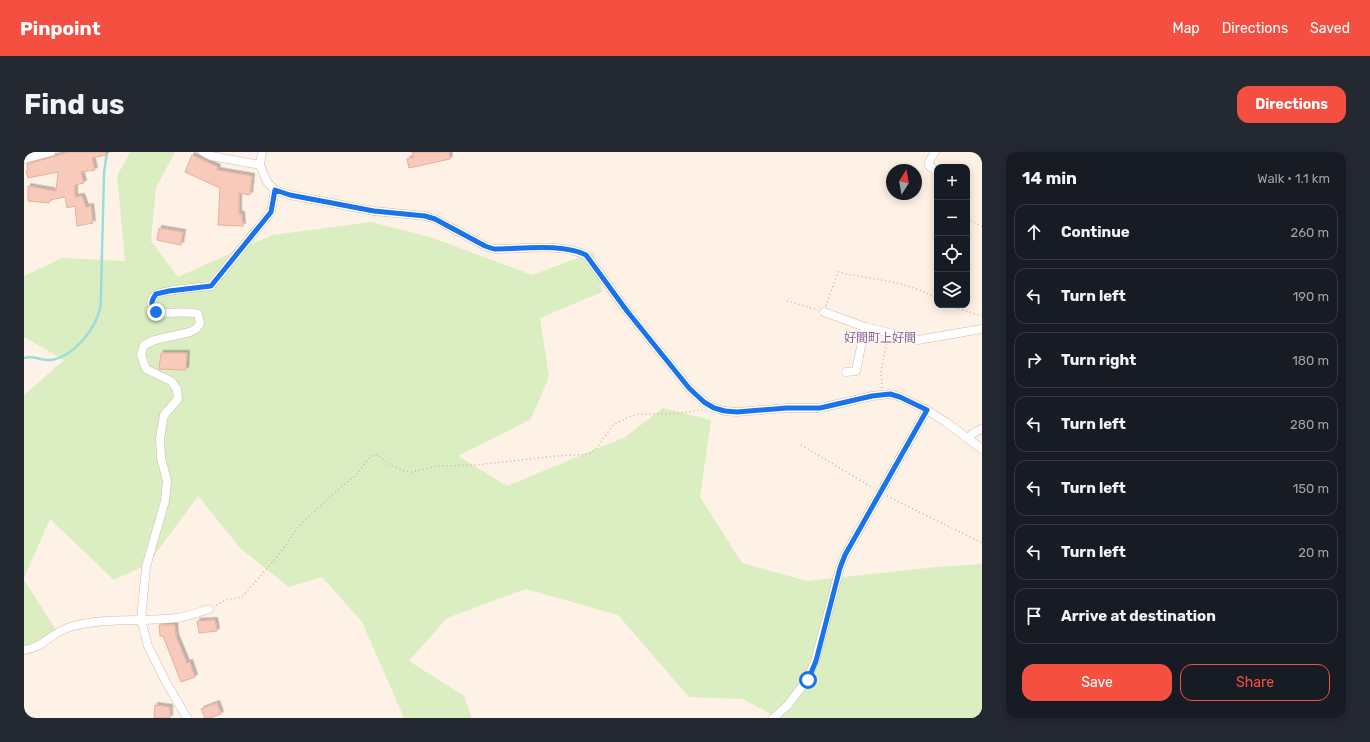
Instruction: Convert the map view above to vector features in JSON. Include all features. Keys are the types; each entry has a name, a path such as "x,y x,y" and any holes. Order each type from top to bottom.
{"street":[{"path":"24,159 51,152"},
{"path":"203,152 211,156 260,165"},
{"path":"262,152 260,165 268,182 275,190 290,195 374,211 425,216 435,219 485,246 494,249 563,248 578,251 586,255 627,311 689,388 704,402 714,408 737,412 787,408 820,408 882,394 890,394 900,397 927,410 982,449"},
{"path":"934,168 929,166 929,162 935,152"},
{"path":"187,718 166,682 148,646 141,620 146,567 165,501 167,481 161,458 160,438 164,415 178,399 178,389 171,381 146,369 141,355 144,345 155,340 190,332 196,329 200,323 198,314 188,312 165,314 156,312 151,306 152,300 156,294 211,286 271,212 275,190"},
{"path":"824,312 865,327 918,340 982,329"},
{"path":"846,372 856,371 865,327"},
{"path":"772,718 787,706 808,680 816,661 840,568 845,555 927,410"},
{"path":"968,438 975,432 982,429"},
{"path":"24,650 40,646 60,631 69,627 93,622 178,618 209,609"}],"path":[{"path":"970,220 982,226"},
{"path":"787,301 824,312 838,272 877,278 918,288 934,297"},
{"path":"957,308 982,316"},
{"path":"882,394 881,372 889,333"},
{"path":"209,609 226,600 242,597 277,557 299,526 334,493 356,475 370,456 379,456 389,464 404,471 412,472 437,466 476,465 589,454 596,449 613,425 631,416 639,414 671,414 714,408"},
{"path":"801,445 880,492 982,543"}],"green space":[{"path":"130,152 175,152 156,188 151,241 178,277 272,235 371,222 433,238 532,275 594,252 602,292 540,318 549,377 531,419 458,456 507,486 625,437 663,408 711,420 700,497 742,563 807,581 936,567 982,564 982,718 778,718 743,699 689,697 618,615 526,589 447,618 409,661 464,696 472,718 404,718 362,622 322,577 289,587 240,548 198,496 148,564 114,580 50,519 24,578 24,395 64,360 24,337 24,276 62,258 125,261 117,176"},
{"path":"24,580 58,633 24,647"}],"building":[{"path":"69,152 106,152 106,155 92,158 95,170 81,172 84,183 75,185 75,197 82,196 86,207 91,206 93,223 77,226 75,206 67,208 65,197 50,200 49,203 28,201 28,186 56,191 58,172 28,178 26,171 28,170 27,164"},
{"path":"412,152 449,152 450,159 409,168 407,159 414,157"},
{"path":"192,155 218,167 217,170 252,176 250,195 239,193 239,214 242,214 243,226 218,225 220,188 185,172"},
{"path":"159,228 183,232 181,245 157,240"},
{"path":"161,353 187,353 186,370 159,369"},
{"path":"215,620 217,631 199,633 197,621"},
{"path":"159,625 175,625 176,636 187,663 190,662 195,677 181,682 163,636 160,636"},
{"path":"217,703 221,714 205,718 201,709"},
{"path":"155,705 170,707 170,718 154,718"}],"waterway":[{"path":"24,358 31,357 51,360 67,354 89,333 98,316 101,301 104,173 107,152"}],"district":[{"name":"好間町上好間","path":"880,338"}],"route":[{"path":"156,312 151,306 152,300 156,294 211,286 271,212 275,190 290,195 374,211 425,216 435,219 485,246 494,249 563,248 578,251 586,255 591,260 627,311 689,388 704,402 714,408 737,412 787,408 820,408 882,394 890,394 900,397 927,410 845,555 840,568 816,661 808,680"}]}
